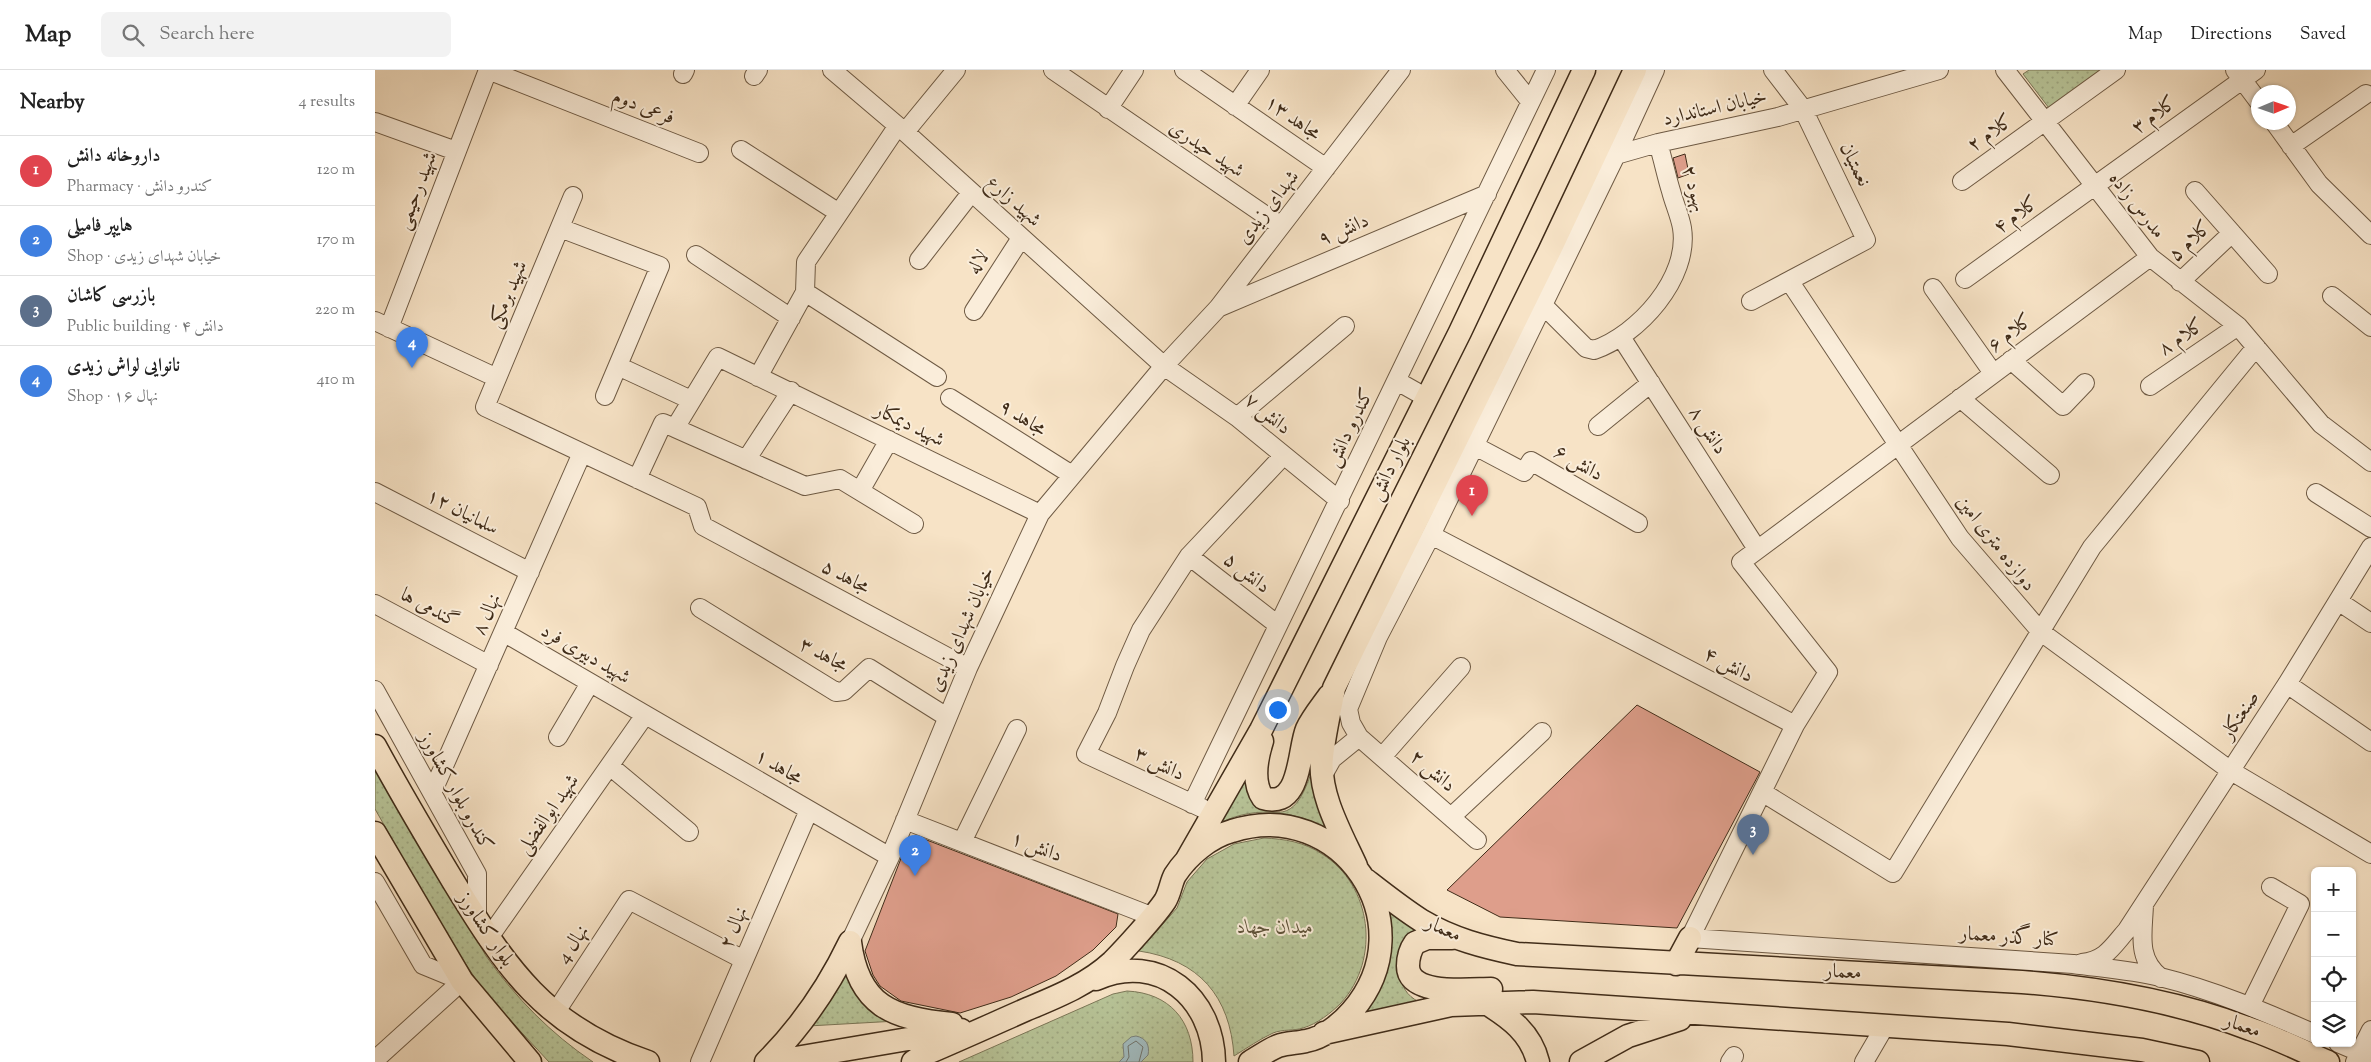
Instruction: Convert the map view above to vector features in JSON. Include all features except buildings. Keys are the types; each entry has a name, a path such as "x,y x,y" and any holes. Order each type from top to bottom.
{"main road":[{"name":"بلوار دانش","path":"1186,861 1273,707 1427,398 1584,70"},
{"path":"1273,707 1259,749 1256,775 1259,792 1263,798 1269,800 1277,799 1289,792 1295,781 1307,729 1334,688 1536,298 1644,73"},
{"path":"1250,1062 1279,1046 1308,1041 1324,1033 1352,1011 1362,997 1376,966 1380,930 1373,896 1334,816 1323,775 1322,758 1334,688"},
{"name":"بلوار کشاورز","path":"375,746 418,824 488,939 512,970 555,1012 587,1036 623,1054 647,1062"},
{"path":"1083,984 1112,961 1165,900 1175,875 1186,861 1213,839 1229,831 1263,824 1281,825 1314,834 1343,853 1361,873"},
{"path":"375,833 462,980 530,1062"},
{"name":"معمار","path":"1361,873 1421,920 1461,939 1517,954 2023,982 2101,990 2163,1003 2251,1029 2328,1062"},
{"path":"1461,939 1427,938 1415,943 1409,958 1408,969 1412,978 1426,987 1509,990 1533,1002"},
{"path":"1676,964 1690,938"},
{"path":"850,942 856,973 863,987 885,1007 896,1013 920,1020 989,1026"},
{"path":"766,1062 790,1038 811,1012 832,979 850,942"},
{"path":"913,1062 1083,984 1107,974 1126,971 1152,974 1177,985 1192,998 1206,1020 1213,1046 1213,1062"},
{"path":"1324,1033 1451,1005 1533,1002 1697,1015 2008,1034 2111,1054 2142,1050 2198,1062"},
{"path":"1486,1003 1505,1014 1520,1027 1535,1052 1538,1062"},
{"path":"1593,1059 1628,1036 1697,1015"},
{"path":"772,1062 879,1042 989,1026"}],"street":[{"name":"شهید رحیمی","path":"382,324 456,151 488,70"},
{"name":"فرعی دوم","path":"488,70 699,153"},
{"name":"شهید زارع","path":"832,70 1164,366"},
{"path":"758,377 805,292 806,262 839,213 901,130 956,70"},
{"name":"شهید حیدری","path":"1053,70 1281,226"},
{"path":"1108,109 1134,70"},
{"name":"مجاهد ۱۳","path":"1184,70 1326,168"},
{"path":"1235,106 1260,70"},
{"name":"شهدای زیدی","path":"1164,366 1218,308 1401,70"},
{"path":"1505,70 1530,101"},
{"name":"کندرو دانش","path":"1191,804 1277,625 1340,501 1546,70"},
{"name":"نعمتیان","path":"1773,70 1803,109 1866,240 1790,282"},
{"name":"خیابان استاندارد","path":"1616,155 1658,143 1803,109 1939,70"},
{"name":"مدرس زاده","path":"2005,70 2150,257 2237,326 2321,424 2371,462"},
{"name":"کلام ۲","path":"1961,181 2116,70"},
{"name":"کلام ۳","path":"2094,187 2238,75 2257,70"},
{"path":"1323,775 1332,759 1359,738 1351,722 1348,709 1377,636 1431,535 1473,445 1536,298 1616,155 1644,73"},
{"path":"2238,75 2251,92"},
{"path":"2291,146 2366,94"},
{"path":"375,122 456,151"},
{"path":"2279,130 2319,184 2371,234"},
{"name":"بهبود ۲","path":"1536,298 1586,348 1594,350 1630,332 1646,315 1667,288 1675,273 1682,247 1682,228 1658,143"},
{"path":"741,150 839,213"},
{"name":"کلام ۴","path":"1965,279 2094,187"},
{"path":"2195,192 2268,274"},
{"path":"919,260 971,193"},
{"name":"دانش ۹","path":"1218,308 1487,194"},
{"name":"شهید برمکی","path":"497,378 573,196"},
{"path":"560,228 660,266 605,396"},
{"name":"کلام ۵","path":"2180,282 2231,233"},
{"name":"لاله","path":"974,311 1021,238"},
{"path":"696,255 791,318"},
{"name":"کلام ۶","path":"1795,725 1828,672 1741,562 2150,257"},
{"path":"1751,301 1790,282"},
{"name":"دوازده متری امین","path":"1790,282 1960,538 2006,595 2041,632 2231,771 2371,854"},
{"path":"1933,288 1993,373"},
{"path":"805,292 937,378"},
{"path":"2331,296 2371,327"},
{"path":"382,324 497,378 485,407 637,479 663,423 805,486 839,480 914,524"},
{"path":"1237,417 1345,326"},
{"name":"کلام ۸","path":"2150,386 2237,326"},
{"name":"دانش ۸","path":"1621,337 1757,549"},
{"path":"1762,792 1893,873 2092,547 2256,347"},
{"name":"شهید دیمکار","path":"691,400 718,357 1040,514"},
{"path":"2011,360 2063,406 2085,383"},
{"path":"618,366 691,400 675,428"},
{"name":"دانش ۷","path":"1164,366 1237,417 1340,501"},
{"name":"خیابان شهدای زیدی","path":"850,942 890,857 968,668 1040,514 1164,366"},
{"path":"1397,382 1427,398"},
{"path":"1598,426 1651,383"},
{"path":"746,460 791,391"},
{"name":"مجاهد ۹","path":"951,398 1071,475"},
{"path":"1960,398 2050,475"},
{"path":"860,491 889,440"},
{"name":"دانش ۶","path":"1473,445 1524,472 1531,461 1638,523"},
{"name":"نهال ۸","path":"432,794 582,453"},
{"path":"1189,556 1283,456"},
{"name":"مجاهد ۵","path":"637,479 697,507 703,526 968,668"},
{"name":"سلمانیان ۱۲","path":"375,492 530,572"},
{"path":"2316,493 2371,528"},
{"name":"دانش ۴","path":"1431,535 1795,725"},
{"name":"صنعتکار","path":"2073,964 2095,962 2106,954 2144,904 2287,684 2371,548"},
{"name":"دانش ۵","path":"1189,556 1277,625"},
{"name":"دانش ۳","path":"1189,556 1141,630 1107,713 1086,754 1191,804 1214,812"},
{"path":"2338,601 2371,623"},
{"name":"گندمی ها","path":"375,604 489,665"},
{"name":"مجاهد ۳","path":"700,608 836,692 844,691 869,668 947,717"},
{"name":"شهید دبیری فرد","path":"503,632 645,715"},
{"path":"1382,757 1461,667"},
{"path":"558,737 590,683"},
{"path":"2287,684 2371,742"},
{"name":"کندرو بلوار کشاورز","path":"375,690 477,874 477,920"},
{"name":"شهید ابوالفضلی","path":"488,939 645,715"},
{"name":"مجاهد ۱","path":"645,715 890,857"},
{"path":"1690,938 1795,725"},
{"path":"962,842 1017,729"},
{"path":"1451,817 1541,732"},
{"name":"دانش ۲","path":"1359,738 1477,840"},
{"path":"610,766 689,832"},
{"name":"نهال ۲","path":"700,1062 809,810"},
{"name":"دانش ۱","path":"905,820 1151,916"},
{"path":"375,882 423,965 462,980 375,1059"},
{"path":"2250,1006 2299,904 2271,887"},
{"name":"نهال 4","path":"555,1012 629,900 744,960"},
{"path":"2144,904 2142,941 2144,956 2150,969 2161,978"},
{"name":"کنار گذر معمار","path":"1690,938 2073,964 2125,970 2161,978 2250,1006 2311,1032"},
{"path":"1864,1062 1885,1026"},
{"path":"2345,1047 2362,1057 2371,1030"}],"green space":[{"path":"2029,70 2110,70 2052,112 2023,74"},
{"path":"375,761 486,956 509,986 548,1027 593,1062 549,1062 485,993 449,939 375,809"},
{"path":"1315,763 1332,831 1319,824 1291,815 1263,812 1234,817 1220,823 1251,766 1256,791 1262,806 1270,811 1283,812 1290,809 1301,796"},
{"name":"میدان جهاد","path":"1264,838 1287,840 1301,844 1322,854 1339,867 1352,884 1361,903 1366,945 1362,966 1354,985 1333,1011 1319,1021 1300,1029 1273,1033 1234,1056 1226,1016 1218,999 1207,984 1194,972 1179,963 1139,951 1177,908 1187,882 1207,859 1234,844"},
{"path":"1381,900 1436,934 1400,973 1405,990 1419,1002 1354,1018"},
{"path":"846,965 897,1021 808,1026"},
{"path":"1127,991 1155,997 1166,1003 1176,1012 1189,1033 1193,1062 959,1062 1113,994"}],"water":[{"path":"1136,1036 1146,1042 1148,1055 1141,1062 1119,1062 1124,1057 1123,1044 1131,1037"}],"place":[{"name":"نانوایی لواش زیدی","path":"412,368"},
{"name":"داروخانه دانش","path":"1472,516"},
{"name":"بازرسی کاشان","path":"1753,855"},
{"name":"هایپر فامیلی","path":"915,876"}]}
